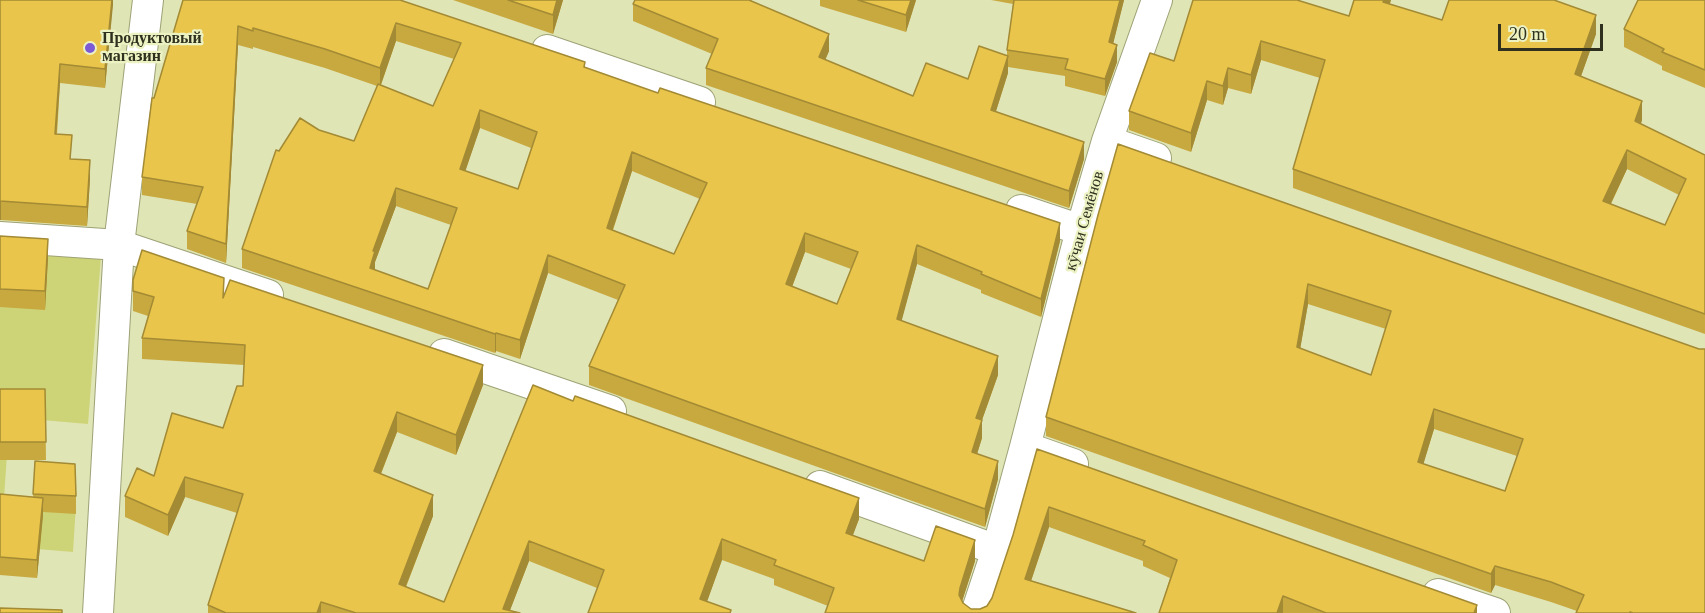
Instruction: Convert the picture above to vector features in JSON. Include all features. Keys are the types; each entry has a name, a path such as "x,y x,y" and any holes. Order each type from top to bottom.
{"street":[{"path":"98,613 119,245 148,0"},
{"name":"кӯчаи Семёнов","path":"976,613 997,550 1081,230 1107,141 1157,0"},
{"path":"524,42 729,111"},
{"path":"1107,141 1186,169"},
{"path":"1001,203 1081,230"},
{"path":"0,237 119,245 288,302"},
{"path":"424,347 638,421"},
{"path":"1025,447 1103,474"},
{"path":"795,478 997,550"},
{"path":"1413,585 1495,613"}],"green space":[{"path":"40,251 101,256 88,424 30,419 0,394 0,262"},
{"path":"0,410 10,411 4,498 76,504 73,552 0,546"}],"building":[{"path":"0,0 112,0 105,69 60,64 55,134 72,135 70,159 90,160 87,207 0,201"},
{"path":"183,0 400,0 585,62 584,67 658,93 660,88 1060,223 1041,299 917,245 897,319 998,356 976,418 982,420 972,452 998,461 985,509 589,366 625,285 548,255 520,340 495,334 242,249 276,150 279,151 300,118 319,130 354,141 378,84 433,106 461,43 396,23 380,68 325,49 253,28 253,31 238,26 226,244 187,231 203,187 142,177 152,98 154,98","holes":["480,110 537,132 518,189 460,169","632,152 707,183 674,254 607,228","396,188 457,208 428,289 370,268 375,251 373,251","805,233 858,252 837,304 786,284"]},
{"path":"508,0 557,0 553,15"},
{"path":"635,0 749,0 829,34 819,57 913,96 926,63 968,79 979,46 1008,56 991,110 1084,142 1069,191 706,68 718,39 633,4"},
{"path":"858,0 911,0 906,15"},
{"path":"1014,0 1120,0 1109,42 1117,45 1105,79 1065,69 1068,59 1007,50"},
{"path":"1193,0 1297,0 1349,16 1354,0 1384,0 1383,2 1442,20 1449,0 1554,0 1596,15 1575,74 1642,101 1635,121 1705,155 1705,314 1293,169 1325,60 1261,41 1251,75 1228,68 1223,86 1207,81 1191,133 1129,111 1150,53 1174,61","holes":["1627,150 1686,179 1665,225 1603,201"]},
{"path":"1638,0 1705,0 1705,70 1662,52 1664,49 1624,29"},
{"path":"1118,144 1699,349 1705,349 1705,613 1576,613 1584,595 1551,582 1495,566 1491,574 1046,417","holes":["1308,284 1391,311 1371,375 1297,347","1434,409 1523,439 1505,491 1418,462"]},
{"path":"0,236 48,239 45,291 0,289"},
{"path":"142,250 224,278 223,298 230,280 483,365 456,435 397,412 374,471 433,495 399,584 444,602 533,385 573,401 575,396 859,498 846,533 924,561 936,526 975,540 959,595 963,603 971,609 987,606 992,598 1013,535 1037,449 1477,605 1474,613 1326,613 1283,596 1277,613 1159,613 1177,560 1143,545 1145,541 1049,507 1025,579 1136,613 825,613 834,588 774,565 776,560 722,539 700,599 731,610 730,613 588,613 604,570 529,541 503,609 520,613 356,613 321,602 317,613 226,613 208,605 243,494 185,477 168,515 125,496 137,468 154,476 172,413 223,428 237,386 243,386 245,345 142,338 154,297 133,291 133,280"},
{"path":"0,389 45,389 46,442 0,442"},
{"path":"35,461 75,464 76,496 33,494"},
{"path":"0,494 43,498 37,560 0,557"},
{"path":"0,608 62,610 62,613 0,613"}],"place":[{"name":"Продуктовый магазин","path":"90,48"}]}
